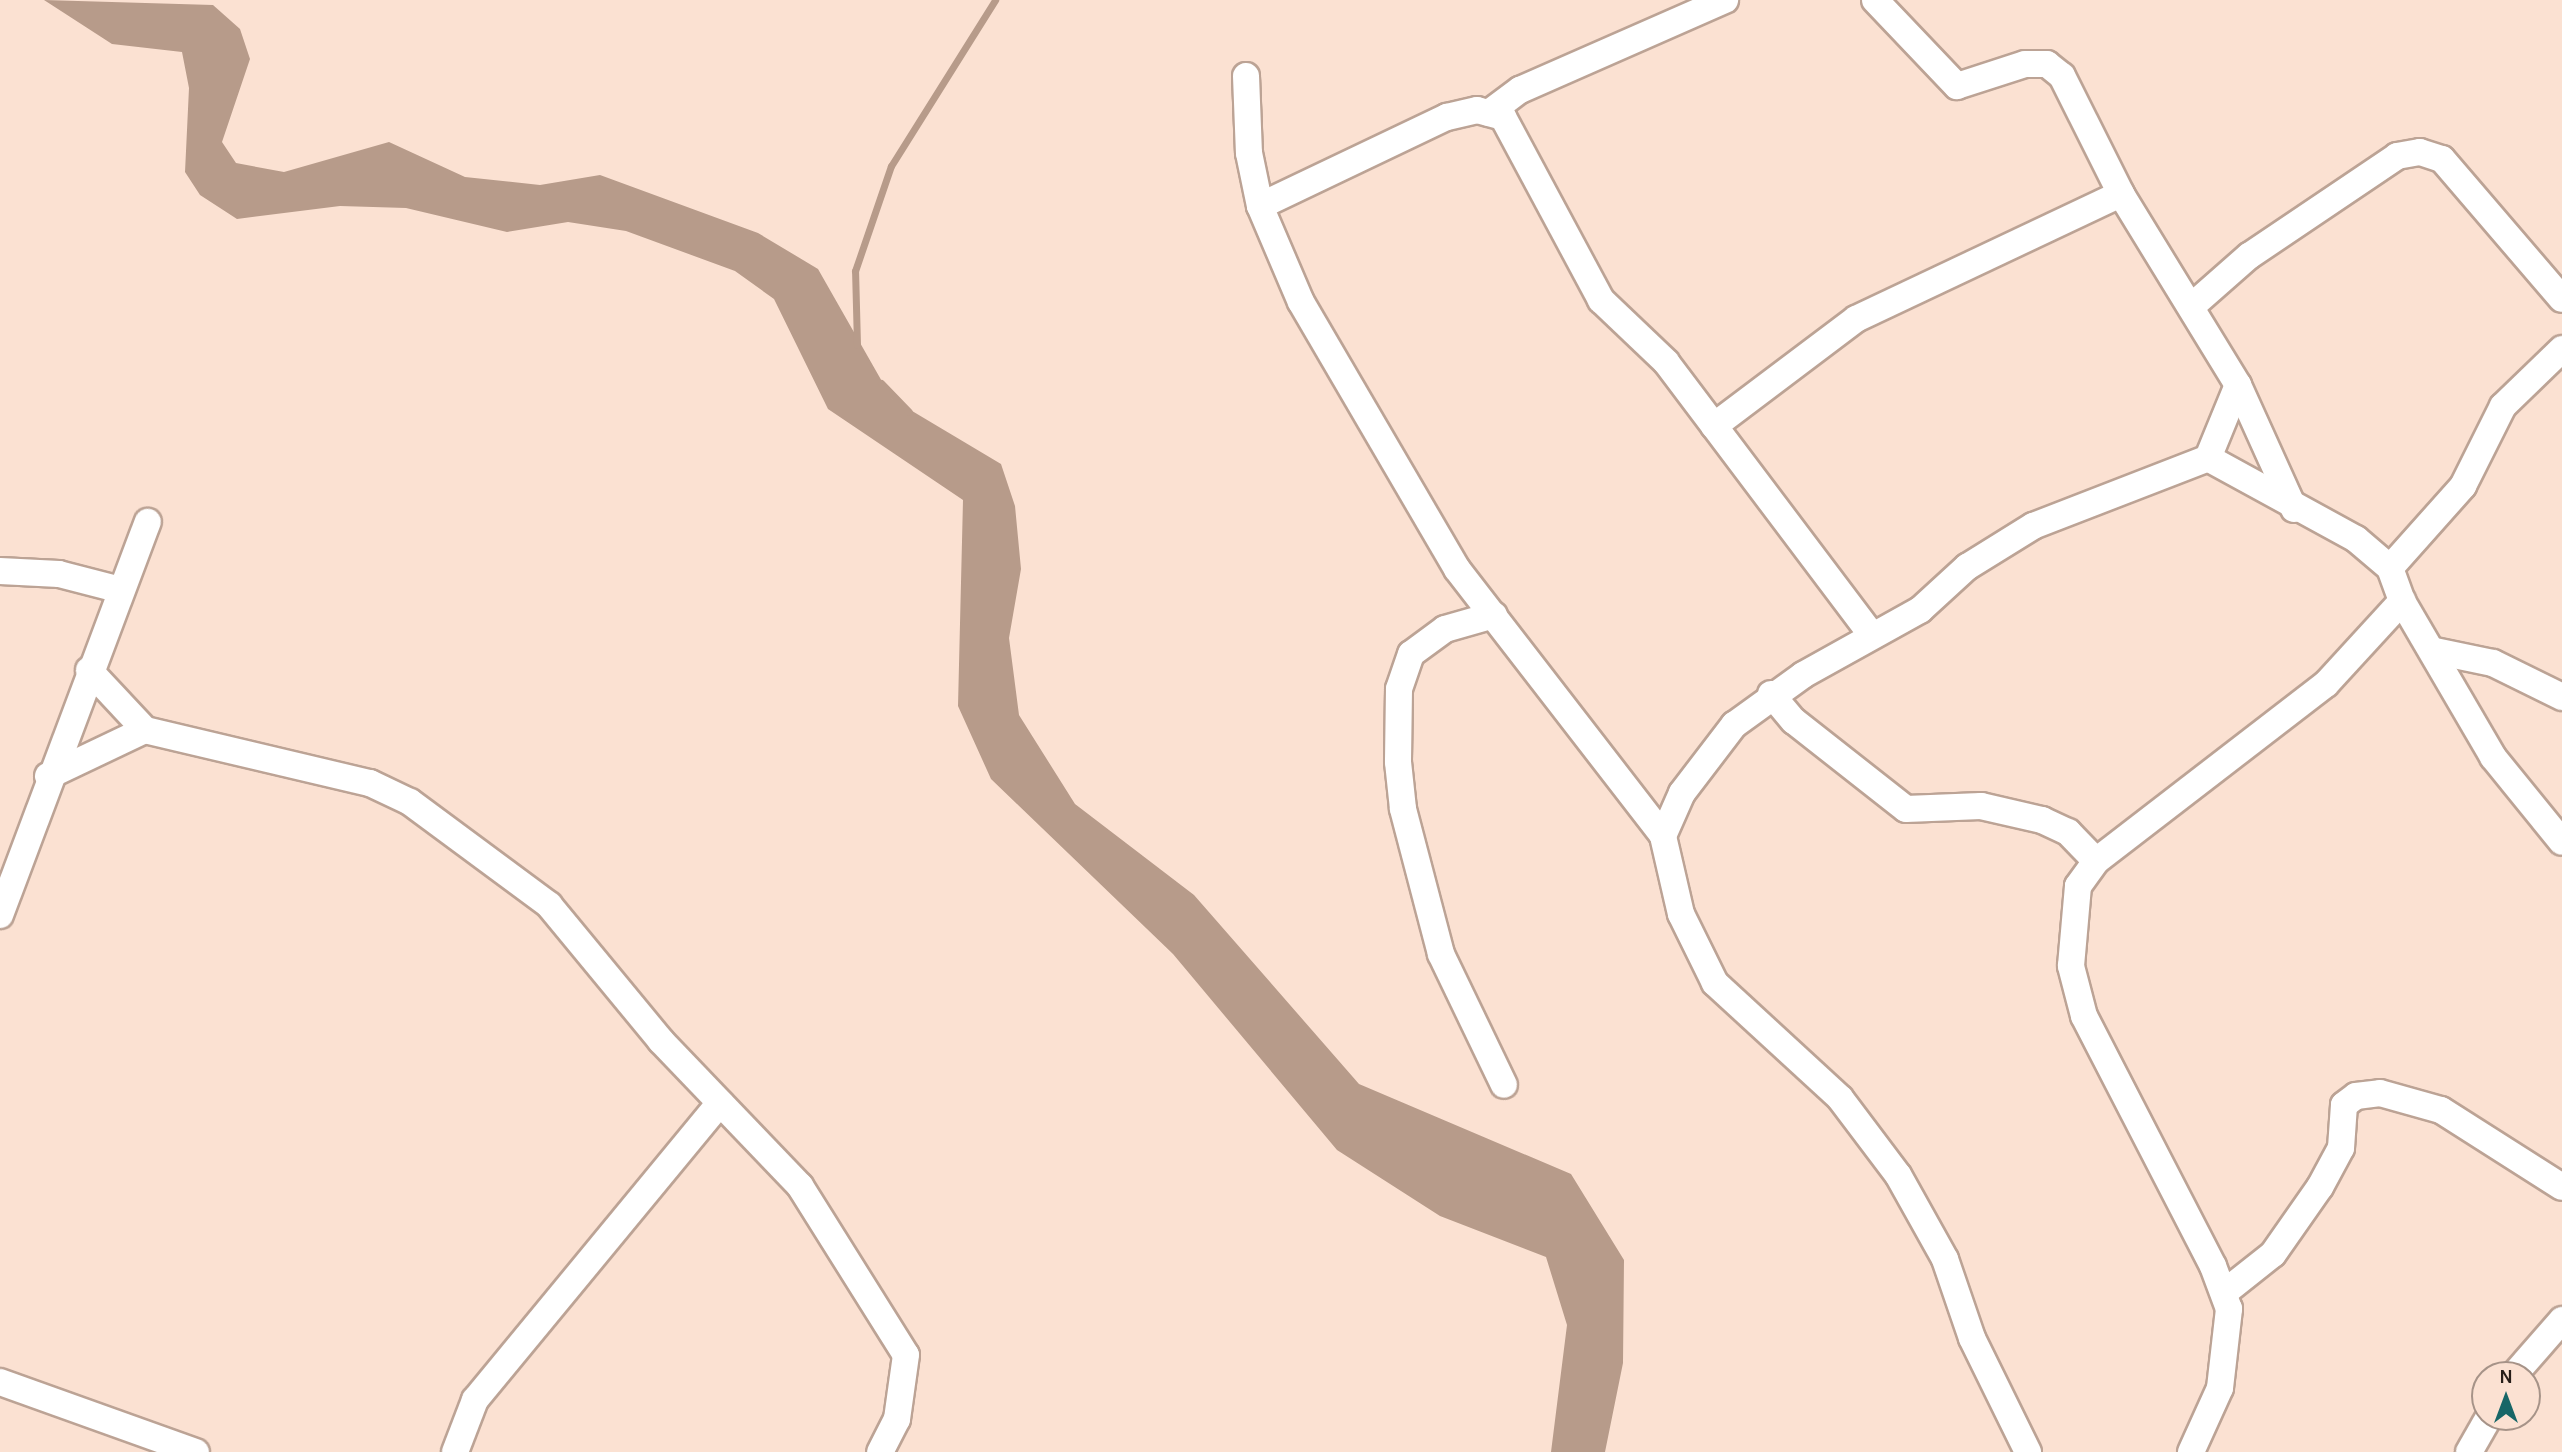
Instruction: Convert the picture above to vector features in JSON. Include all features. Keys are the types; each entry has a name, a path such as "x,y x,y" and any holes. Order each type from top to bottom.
{"street":[{"path":"1489,113 1520,90 1724,0"},
{"path":"1875,0 1945,81 1957,86 2025,64 2047,64 2062,76 2122,194 2238,385 2295,511"},
{"path":"1246,76 1259,206 1301,302 1353,383 1411,496 1494,615 1663,836 1681,914 1715,983 1840,1098 1898,1175 1945,1259 1972,1338 2028,1452"},
{"path":"1259,206 1447,117 1489,113 1503,117 1516,133 1601,300 1666,362 1872,635"},
{"path":"2192,306 2272,240 2397,156 2420,152 2442,159 2562,299"},
{"path":"1714,426 1856,319 2122,194"},
{"path":"2390,568 2463,486 2503,406 2562,349"},
{"path":"1663,836 1682,793 1734,725 1772,694 1920,610 1967,567 2033,526 2208,458 2238,385"},
{"path":"2208,458 2295,511 2356,540 2390,568 2402,601 2435,651 2493,757 2562,842"},
{"path":"0,915 48,776 148,522"},
{"path":"0,571 59,575 121,590"},
{"path":"2190,1452 2220,1388 2231,1327 2225,1292 2084,1016 2071,966 2071,919 2078,886 2096,861 2326,684 2402,601"},
{"path":"1494,615 1445,629 1411,654 1399,689 1398,762 1403,809 1441,954 1504,1085"},
{"path":"2435,651 2493,663 2562,697"},
{"path":"89,670 145,730 370,783 410,802 549,905 720,1103 800,1186 906,1355 897,1419 880,1452"},
{"path":"1772,694 1794,721 1906,809 1981,806 2042,820 2068,832 2096,861"},
{"path":"48,776 145,730"},
{"path":"2225,1292 2273,1254 2319,1187 2341,1148 2344,1105 2356,1096 2379,1093 2441,1110 2562,1187"},
{"path":"455,1452 475,1400 720,1103"},
{"path":"2526,1361 2562,1320"},
{"path":"0,1382 197,1452"},
{"path":"2469,1452 2482,1431"}],"shaded area":[{"path":"44,0 213,5 240,29 250,59 222,142 236,163 284,172 389,142 465,177 540,185 600,175 758,233 818,269 892,399 1001,464 1015,506 1021,569 1009,638 1019,715 1075,804 1194,895 1359,1084 1571,1174 1624,1260 1623,1363 1605,1452 1551,1452 1567,1325 1546,1257 1440,1216 1337,1150 1173,954 991,779 958,706 963,500 828,409 774,299 735,271 626,231 568,222 507,232 406,208 340,206 237,219 200,195 185,172 189,88 182,52 112,44"}],"waterway":[{"path":"857,345 855,271 891,166 995,0"},
{"path":"881,383 909,412"}]}
